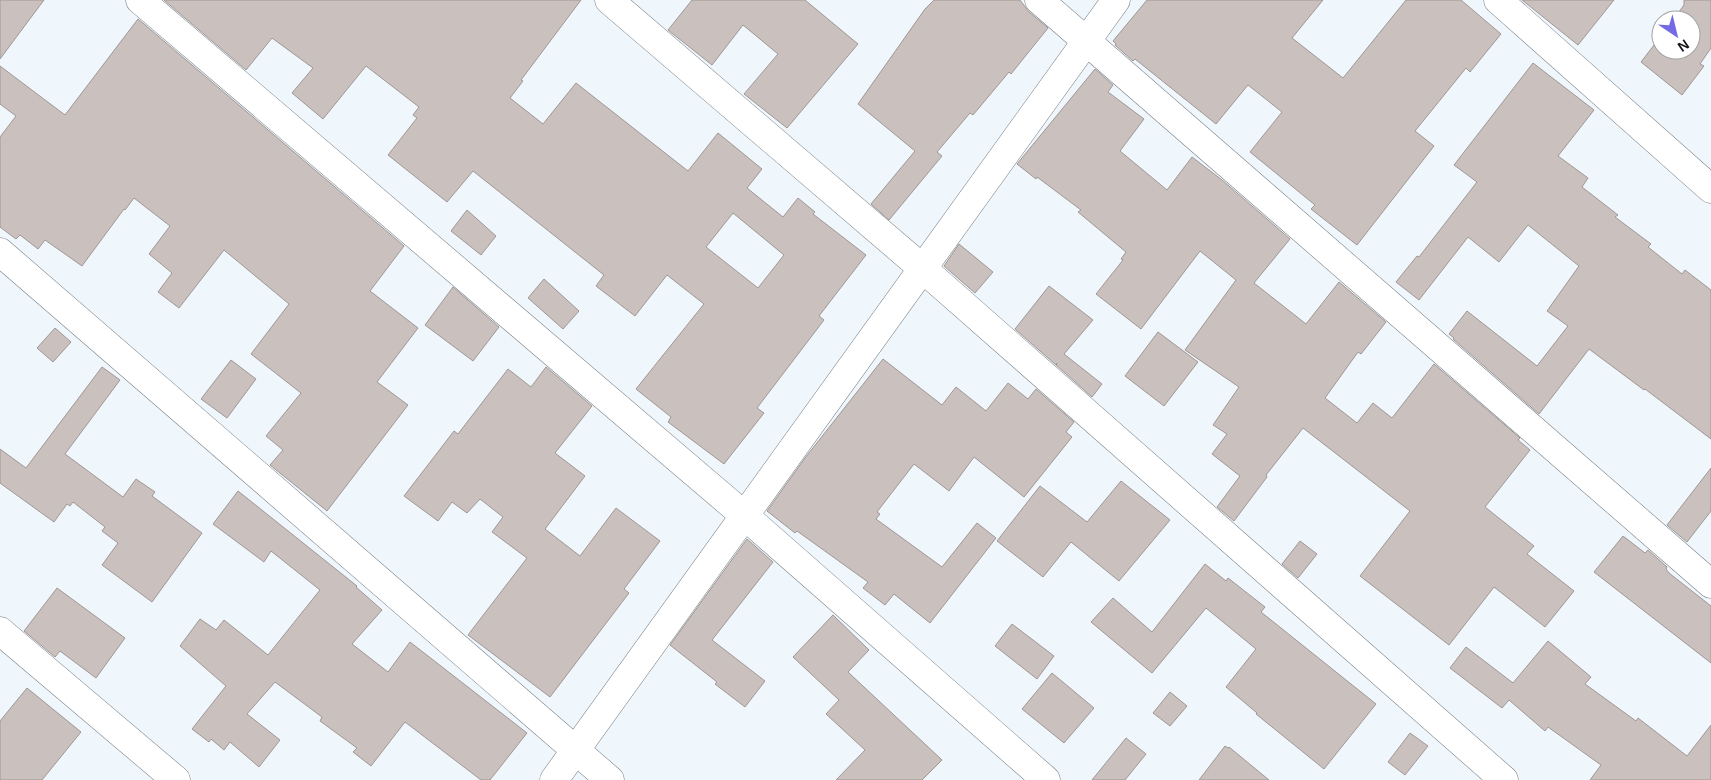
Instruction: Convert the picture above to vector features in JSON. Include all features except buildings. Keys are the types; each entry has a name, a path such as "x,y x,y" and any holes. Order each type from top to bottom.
{"street":[{"path":"140,0 745,516 1046,780"},
{"path":"609,0 922,268 1504,780"},
{"path":"1039,0 1711,584"},
{"path":"554,780 1116,0"},
{"path":"1498,0 1711,189"},
{"path":"0,252 610,780"},
{"path":"0,631 176,780"}]}
